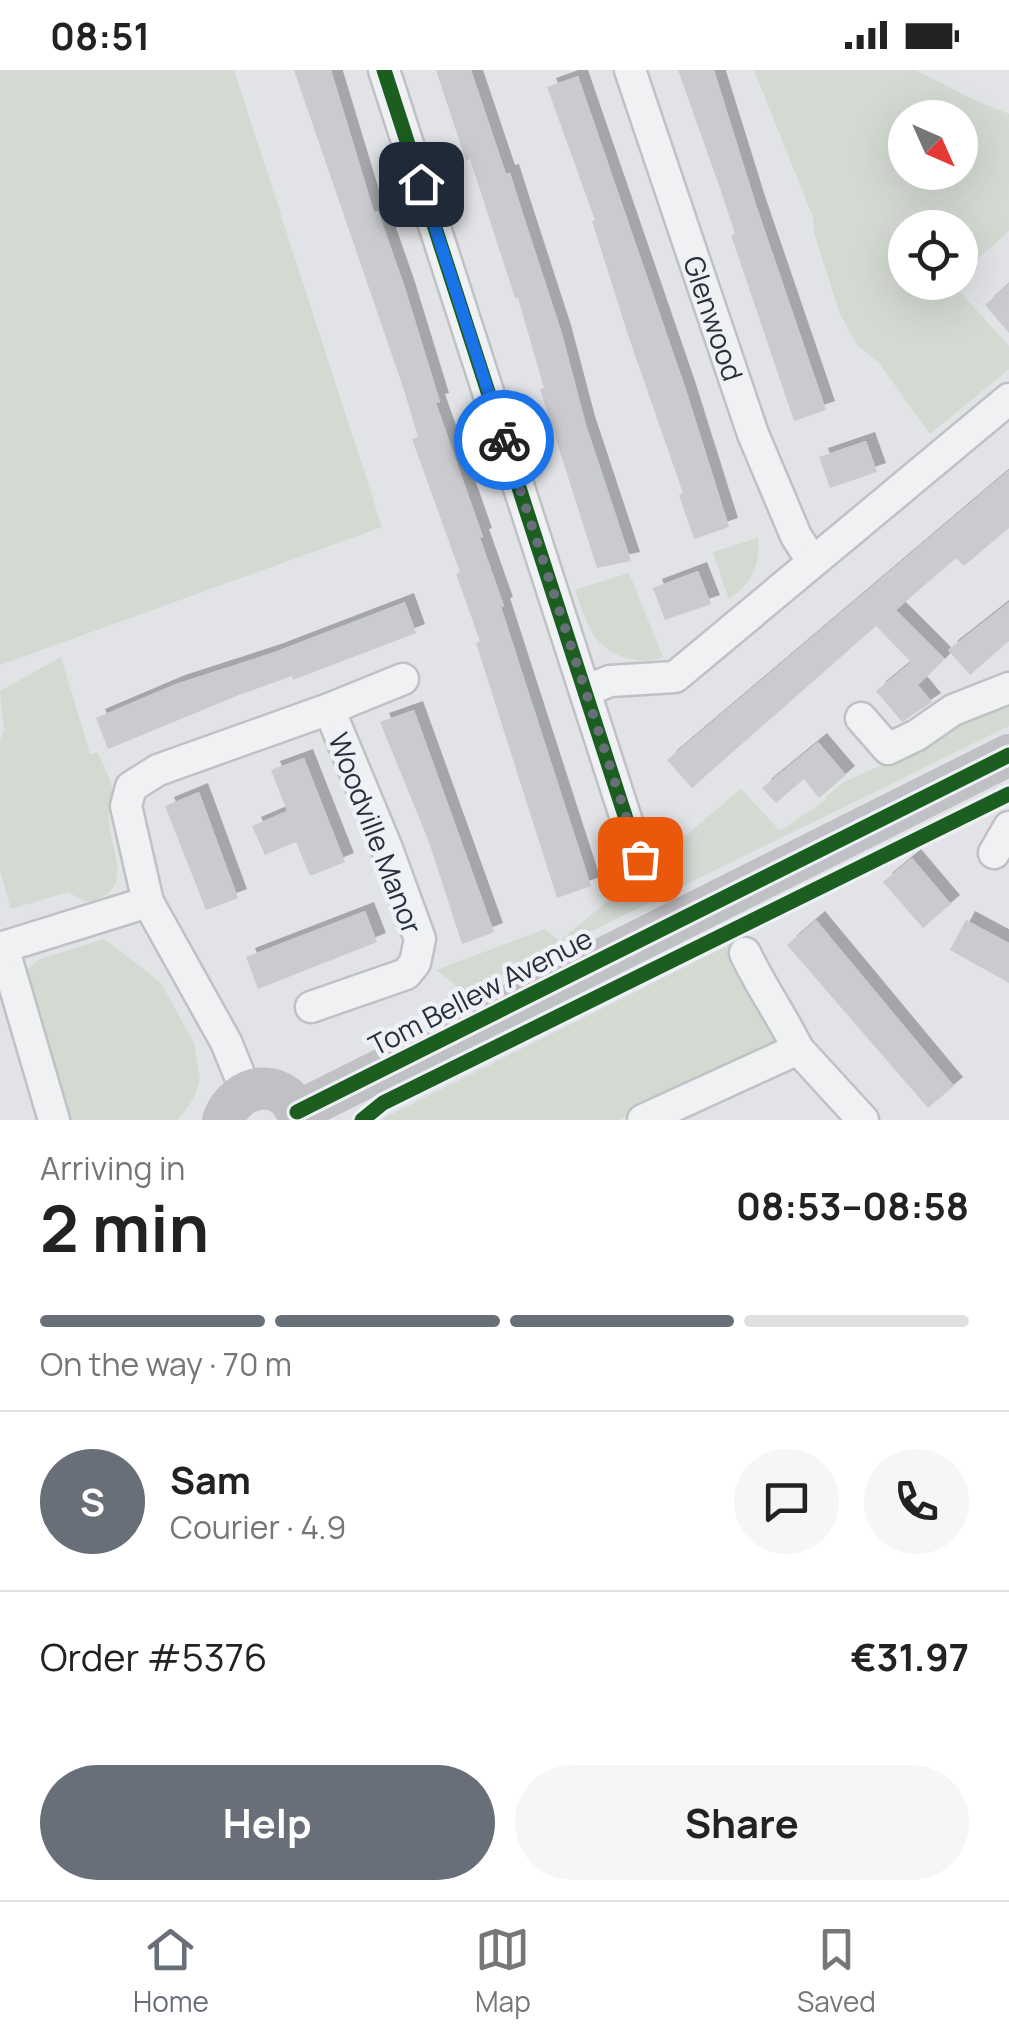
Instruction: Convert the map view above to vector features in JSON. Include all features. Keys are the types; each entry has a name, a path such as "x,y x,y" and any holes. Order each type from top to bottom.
{"street":[{"path":"384,70 640,859"},
{"name":"Glenwood","path":"630,70 753,434 796,536 812,562"},
{"path":"585,691 610,681 674,678 1009,399"},
{"name":"Woodville Manor","path":"235,1106 226,1042 148,902 126,806 131,788 158,770 329,710 403,679"},
{"path":"861,718 888,749 917,735 952,710 1009,688"},
{"name":"Woodville Manor","path":"311,1006 406,974 415,963 420,939 329,710"},
{"name":"Tom Bellew Avenue","path":"298,1116 1009,755"},
{"path":"54,1120 2,947 148,902"},
{"path":"746,954 798,1049 863,1120"},
{"path":"643,1120 798,1049"},
{"path":"235,1106 273,1090 292,1103 298,1116"}],"shaded area":[{"path":"0,70 234,70 382,527 0,665"},
{"path":"754,70 916,70 974,100 888,100 888,190 978,190 978,101 1009,114 1009,231 978,259 978,210 888,210 888,300 967,300 1009,346 1009,369 930,434 879,363 857,345 840,314 814,233 813,217"},
{"path":"758,538 753,573 729,599 713,552"},
{"path":"629,573 663,657 659,659 632,659 608,650 593,634 583,614 575,590"},
{"path":"61,657 90,754 98,753 112,786 109,823 116,881 101,897 86,902 68,892 11,909 0,871 0,740 4,730 0,691"},
{"path":"1009,700 1009,726 465,993 436,970 545,929 560,941 741,789 780,831 846,781 900,757 951,722"},
{"path":"104,939 161,983 194,1043 200,1079 194,1098 178,1120 69,1120 22,974 40,959"},
{"path":"735,942 777,1035 761,1050 705,1074 619,1120 380,1120"}],"building":[{"path":"294,70 331,70 374,212 378,211 405,288 440,402 436,403 483,537 480,538 504,606 501,607 591,886 557,898 476,643 480,641 456,574 460,572 412,439 418,437 404,390"},
{"path":"436,70 471,70 506,174 510,173 631,561 597,568 540,389 544,388 518,298"},
{"path":"678,70 714,70 826,410 794,421"},
{"path":"578,76 729,527 694,539 679,495 683,493 592,221 595,220 547,87"},
{"path":"1009,283 1009,333 985,305"},
{"path":"866,441 877,472 830,488 819,457"},
{"path":"1009,470 1009,528 964,566 956,558 896,610 945,659 918,685 932,702 902,722 876,691 911,662 876,626 692,788 667,760"},
{"path":"698,571 711,604 665,620 653,588"},
{"path":"405,602 416,633 293,680 292,676 239,695 108,749 96,718 176,684 272,653"},
{"path":"1009,602 1009,641 970,675 948,650"},
{"path":"414,710 494,932 462,944 429,842 380,722"},
{"path":"818,742 846,775 819,798 804,779 776,803 762,788"},
{"path":"304,758 345,862 310,876 296,842 265,855 252,826 287,811 271,770"},
{"path":"199,792 238,898 206,910 165,806"},
{"path":"912,858 951,904 923,928 883,882"},
{"path":"365,911 377,942 258,989 246,957"},
{"path":"816,920 954,1086 928,1108 787,945"},
{"path":"966,920 1009,943 1009,983 950,950"}],"cycle path":[{"path":"384,70 639,859"},
{"path":"297,1112 1009,755"},
{"path":"362,1120 383,1103 1009,794"}],"way so far":[{"path":"504,440 640,859"}],"route":[{"path":"421,184 504,440"}]}
